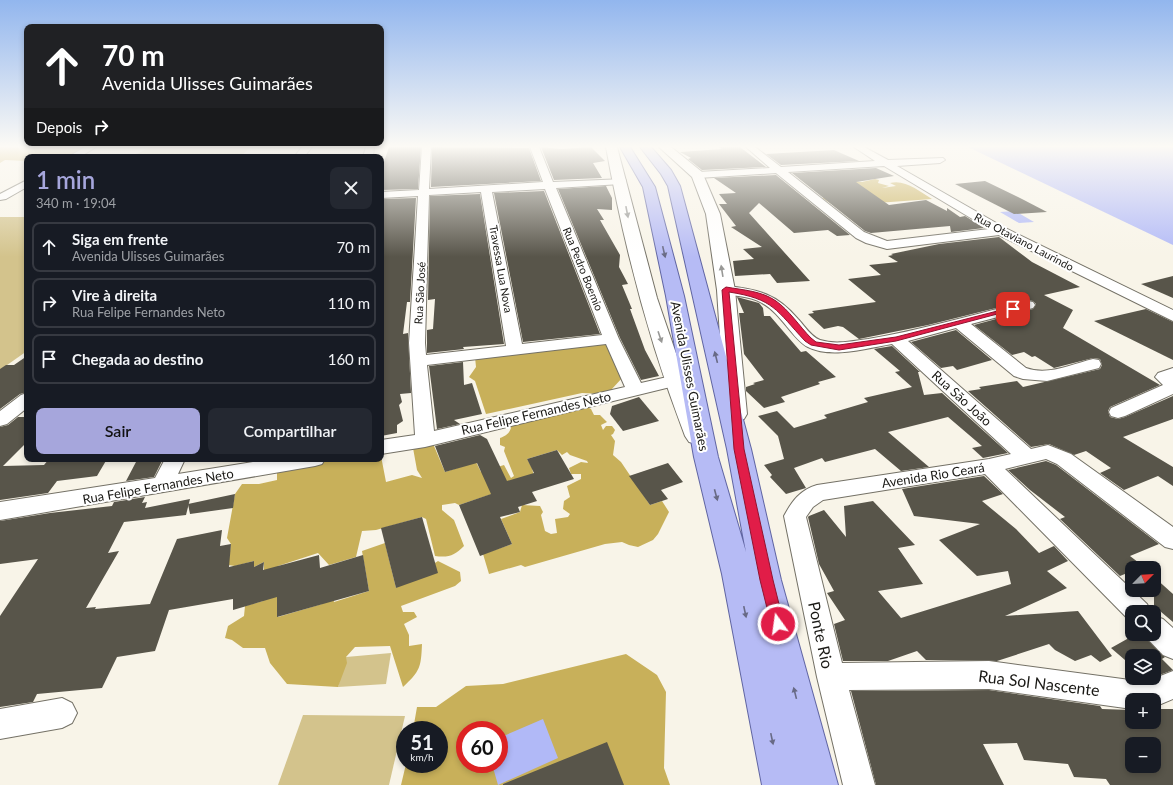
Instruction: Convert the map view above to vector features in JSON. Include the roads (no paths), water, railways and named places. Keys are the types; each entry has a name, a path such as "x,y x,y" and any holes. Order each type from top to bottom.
{"main road":[{"path":"649,186 674,186"},
{"name":"Avenida Ulisses Guimarães","path":"649,186 675,296 682,379 706,457 752,577"},
{"name":"Avenida Ulisses Guimarães","path":"674,186 739,449 752,577"},
{"path":"752,577 782,785"},
{"path":"752,577 818,785"}],"street":[{"name":"Rua São José","path":"424,184 422,257 417,343 425,440"},
{"path":"384,195 574,184"},
{"name":"Avenida Ulisses Guimarães","path":"622,184 635,250 658,331 682,379"},
{"path":"701,184 713,214 726,290 739,449"},
{"path":"796,184 860,235 875,242 887,244 1001,231"},
{"name":"Rua Otaviano Laurindo","path":"920,184 1001,231 1173,316"},
{"path":"24,185 6,195 24,193"},
{"name":"Rua Pedro Boemio","path":"550,185 611,339 636,390"},
{"name":"Travessa Lua Nova","path":"486,188 515,350"},
{"path":"726,290 760,296 775,304 808,340 814,344 839,348 896,339 1028,305"},
{"path":"959,323 1025,375 1040,378 1093,364"},
{"path":"419,361 611,339"},
{"name":"Rua São João","path":"896,339 1038,455 1064,459 1173,540"},
{"path":"1118,412 1151,398 1173,385 1164,377 1173,373"},
{"name":"Rua Felipe Fernandes Neto","path":"384,447 425,440 682,379"},
{"path":"0,420 24,401"},
{"name":"Avenida Rio Ceará","path":"817,493 989,466 1038,455"},
{"path":"162,485 174,462"},
{"name":"Rua Felipe Fernandes Neto","path":"0,511 162,485 287,462"},
{"path":"989,466 1131,605"},
{"name":"Ponte Rio","path":"817,493 805,501 795,516 831,677 858,785"},
{"path":"1161,635 1173,646"},
{"name":"Rua Sol Nascente","path":"831,677 989,675 1145,696 1173,685"},
{"path":"0,724 62,713"}],"water":[{"path":"1045,184 1173,184 1173,245"},
{"path":"1015,211 1034,222 1019,223 1000,212"},
{"path":"543,719 558,758 498,785 495,773 508,773 508,734"}]}
